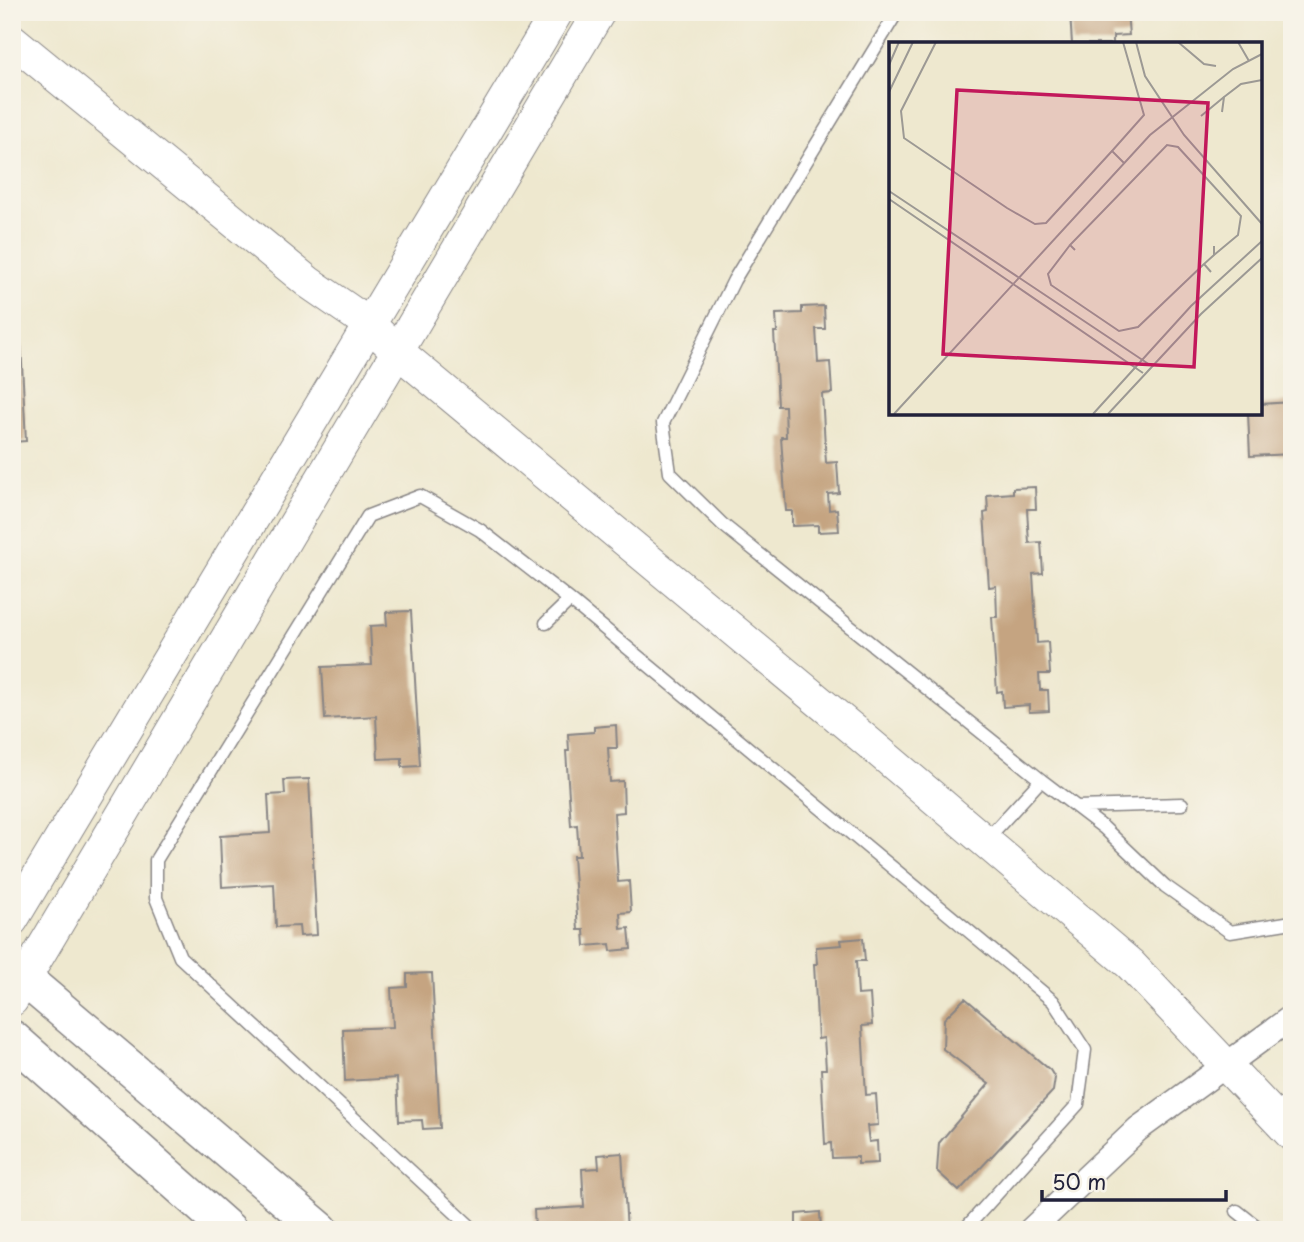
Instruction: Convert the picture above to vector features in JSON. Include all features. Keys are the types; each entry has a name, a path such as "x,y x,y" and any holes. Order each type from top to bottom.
{"main road":[{"path":"17,982 321,1230"},
{"path":"12,1038 229,1230"}],"street":[{"path":"12,920 557,12"},
{"path":"17,982 599,12"},
{"path":"12,40 308,282 369,324 396,350 1130,964 1292,1135"},
{"path":"1031,1230 1138,1129 1292,1017"}],"lane":[{"path":"897,12 734,280 663,423 670,473 722,524 1104,828 1165,886 1230,932 1292,922"},
{"path":"474,1230 180,957 156,898 156,860 368,516 420,496 480,530 570,600 1053,1001 1084,1050 1078,1104 964,1230"},
{"path":"546,622 570,600"},
{"path":"985,841 1041,780"},
{"path":"1076,807 1182,804"},
{"path":"1237,1210 1261,1230"}],"building":[{"path":"1070,12 1127,12 1129,35 1113,36 1113,42 1072,42"},
{"path":"12,286 18,286 26,441 12,442"},
{"path":"824,306 825,329 816,329 818,363 830,362 832,393 822,394 826,463 837,462 839,493 828,494 829,510 837,509 839,531 818,532 818,525 792,526 792,511 786,511 781,437 786,437 785,406 778,406 774,332 777,332 776,314 802,313 802,307"},
{"path":"1292,402 1292,454 1250,456 1248,415 1262,415 1262,404"},
{"path":"1035,487 1036,509 1027,509 1029,543 1041,542 1043,573 1033,574 1037,643 1048,642 1050,674 1039,674 1040,690 1048,690 1049,711 1029,712 1029,705 1003,707 1002,691 997,692 992,617 997,617 996,586 989,587 984,513 988,512 987,495 1013,493 1013,488"},
{"path":"411,611 420,766 402,767 402,758 378,759 376,716 325,719 322,667 372,665 370,626 387,625 386,612"},
{"path":"616,725 617,748 608,748 610,782 623,781 624,812 614,813 618,882 629,881 631,912 620,913 621,929 629,928 631,949 611,951 610,944 585,946 584,930 578,930 573,856 579,856 577,825 571,826 566,751 569,751 568,734 594,732 594,727"},
{"path":"309,779 317,935 300,936 299,926 276,927 274,884 222,887 220,836 270,833 268,795 285,794 284,780"},
{"path":"863,938 865,961 856,961 858,995 870,994 872,1025 862,1026 866,1095 876,1094 878,1125 867,1126 869,1142 877,1141 878,1163 858,1164 858,1157 832,1158 831,1143 825,1144 821,1069 826,1069 824,1038 818,1039 814,964 817,964 816,947 842,945 841,940"},
{"path":"432,973 440,1128 423,1129 422,1120 399,1121 397,1078 345,1081 343,1029 393,1027 391,988 407,987 407,974"},
{"path":"965,998 1050,1070 1055,1078 1053,1091 959,1191 937,1171 939,1143 989,1084 943,1049 944,1019"},
{"path":"622,1153 627,1230 535,1230 534,1210 584,1207 582,1169 599,1168 598,1155"},
{"path":"820,1212 821,1230 785,1230 796,1227 796,1214"}]}
